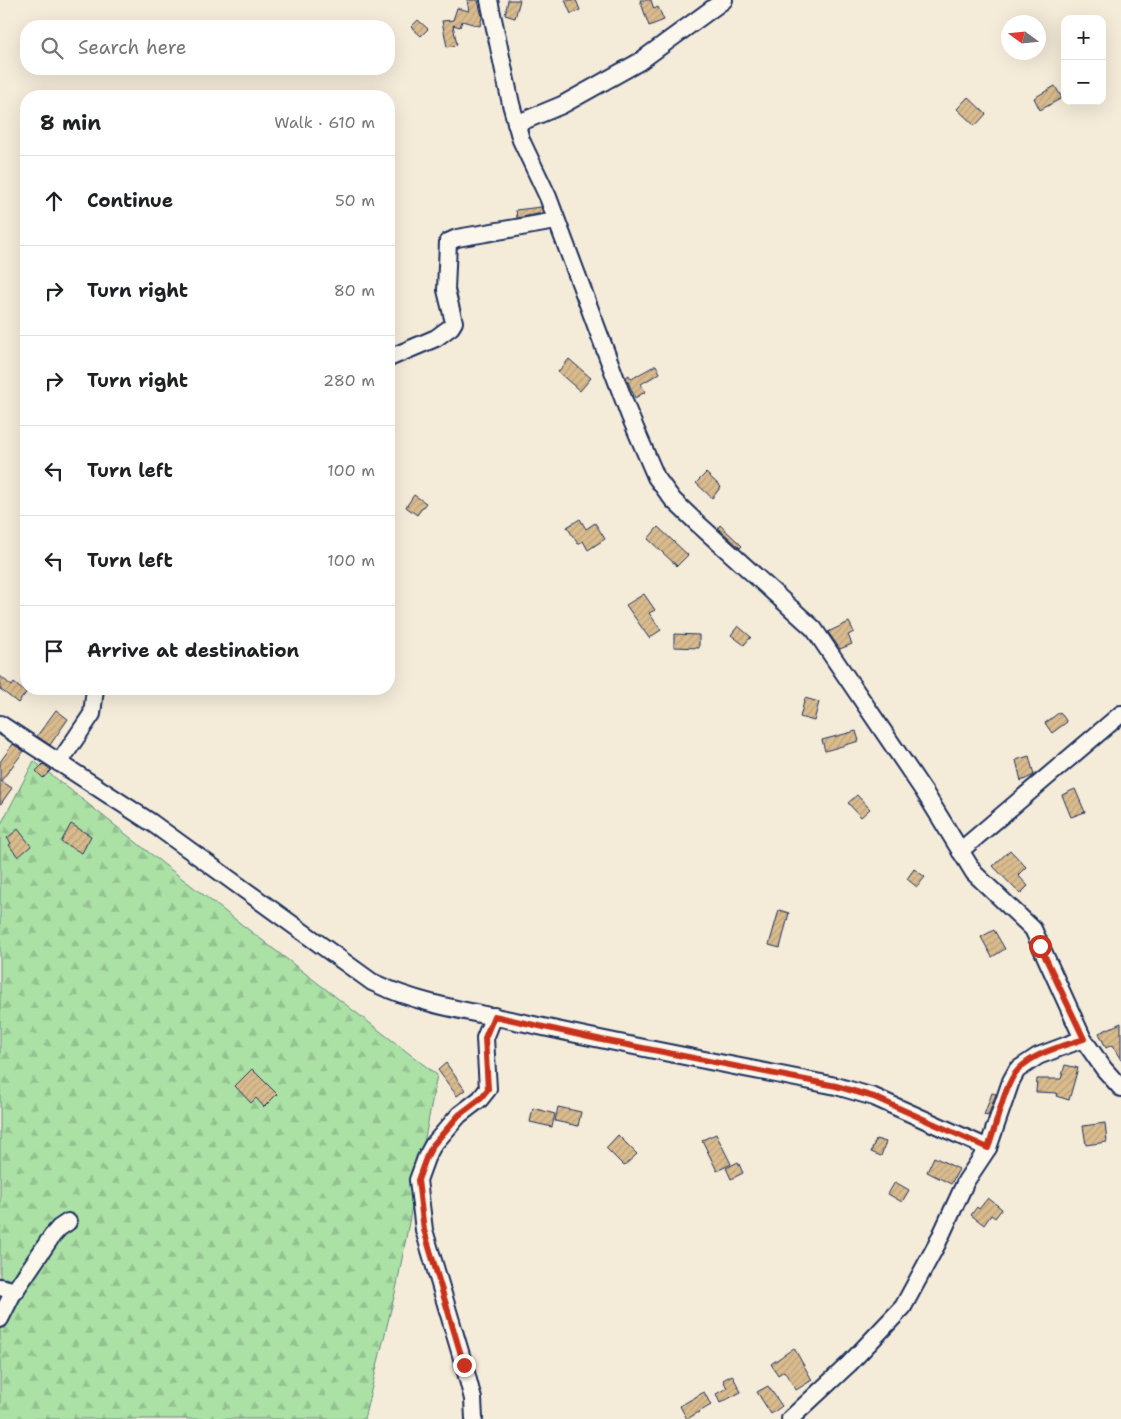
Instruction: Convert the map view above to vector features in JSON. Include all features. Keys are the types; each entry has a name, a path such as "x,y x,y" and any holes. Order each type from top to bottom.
{"street":[{"path":"489,0 516,124 556,221 629,414 656,477 673,500 814,629 925,793 982,883 1033,929 1084,1039 1104,1070 1121,1088"},
{"path":"516,124 562,105 639,62 724,0"},
{"path":"395,355 436,338 451,327 453,316 446,290 448,242 457,238 556,221"},
{"path":"59,762 92,714 94,695"},
{"path":"960,851 1121,714"},
{"path":"0,724 152,823 372,982 400,995 845,1088 874,1097 988,1148"},
{"path":"474,1419 473,1399 424,1230 418,1180 433,1145 459,1115 480,1099 488,1089 485,1038 494,1016"},
{"path":"790,1419 849,1364 903,1307 938,1244 966,1181 988,1148 1011,1081 1017,1070 1038,1056 1084,1039"},
{"path":"0,1319 8,1289 59,1228 68,1222"}],"green space":[{"path":"34,761 166,866 437,1075 397,1285 364,1419 0,1419 0,826"}],"building":[{"path":"467,0 478,0 482,17 480,26 462,21 460,27 453,25 457,45 447,47 442,21 453,20 457,8 469,11"},
{"path":"508,0 520,0 515,18 505,15"},
{"path":"565,0 576,0 580,10 571,14"},
{"path":"640,0 651,0 654,9 658,7 664,20 649,26"},
{"path":"418,20 428,29 421,36 411,27"},
{"path":"1055,86 1061,96 1061,99 1040,110 1034,98"},
{"path":"968,97 986,114 975,126 957,109"},
{"path":"541,207 543,213 517,218 516,210"},
{"path":"569,359 591,378 580,391 558,372"},
{"path":"656,365 660,373 641,384 645,392 635,398 626,377 629,375 631,379"},
{"path":"706,473 721,487 712,498 696,483"},
{"path":"414,495 426,503 417,515 406,507"},
{"path":"580,519 586,529 595,523 605,539 588,550 583,541 578,544 567,527"},
{"path":"720,525 742,546 740,548 718,528"},
{"path":"658,527 688,555 677,566 648,539"},
{"path":"644,594 655,610 649,613 661,630 649,638 626,605"},
{"path":"849,622 854,632 848,635 852,644 840,649 828,632"},
{"path":"738,626 751,637 744,645 731,635"},
{"path":"674,634 699,635 699,648 674,647"},
{"path":"0,676 12,686 14,683 20,688 20,695 24,695 18,703 0,689"},
{"path":"805,698 819,702 814,721 800,717"},
{"path":"56,710 68,719 50,745 37,736"},
{"path":"1060,712 1067,722 1052,733 1045,723"},
{"path":"856,731 859,741 825,751 822,740"},
{"path":"13,744 24,751 1,781 12,788 0,805 0,762"},
{"path":"1029,756 1034,775 1021,781 1016,760"},
{"path":"43,764 51,770 43,778 36,771"},
{"path":"1075,789 1085,812 1071,817 1062,795"},
{"path":"857,795 870,809 861,817 848,803"},
{"path":"71,824 91,836 82,853 61,842"},
{"path":"18,829 31,846 18,857 9,845 11,843 7,838"},
{"path":"1010,850 1026,867 1018,875 1028,886 1020,894 993,866"},
{"path":"914,869 925,877 917,887 907,879"},
{"path":"779,910 789,913 780,948 769,945"},
{"path":"994,930 1005,949 992,957 981,937"},
{"path":"1121,1023 1121,1060 1112,1045 1106,1048 1099,1033"},
{"path":"446,1063 465,1090 457,1096 438,1070"},
{"path":"1065,1065 1078,1068 1069,1100 1056,1096 1057,1093 1036,1092 1037,1079 1061,1079"},
{"path":"252,1069 277,1094 264,1107 256,1098 251,1103 235,1086"},
{"path":"992,1093 996,1094 988,1116 984,1115"},
{"path":"558,1107 581,1112 578,1126 555,1121"},
{"path":"533,1108 555,1114 552,1127 530,1122"},
{"path":"1105,1123 1107,1142 1086,1145 1083,1126"},
{"path":"716,1134 731,1164 717,1171 702,1140"},
{"path":"618,1135 637,1154 624,1166 606,1148"},
{"path":"876,1139 886,1142 881,1156 871,1152"},
{"path":"934,1157 959,1169 951,1184 927,1172"},
{"path":"738,1162 743,1173 731,1179 726,1168"},
{"path":"895,1182 909,1190 902,1202 888,1194"},
{"path":"988,1198 1002,1209 995,1218 991,1215 984,1225 971,1215"},
{"path":"794,1348 812,1380 796,1390 784,1371 778,1375 771,1364"},
{"path":"732,1375 741,1392 720,1403 716,1394 727,1388 723,1380"},
{"path":"768,1386 782,1406 771,1414 757,1392"},
{"path":"704,1392 711,1405 687,1419 680,1406"}],"route":[{"path":"464,1365 424,1230 418,1180 433,1145 459,1115 480,1099 488,1089 489,1077 485,1038 494,1016 863,1093 988,1148 1011,1081 1017,1070 1038,1056 1084,1039 1040,946"}]}
